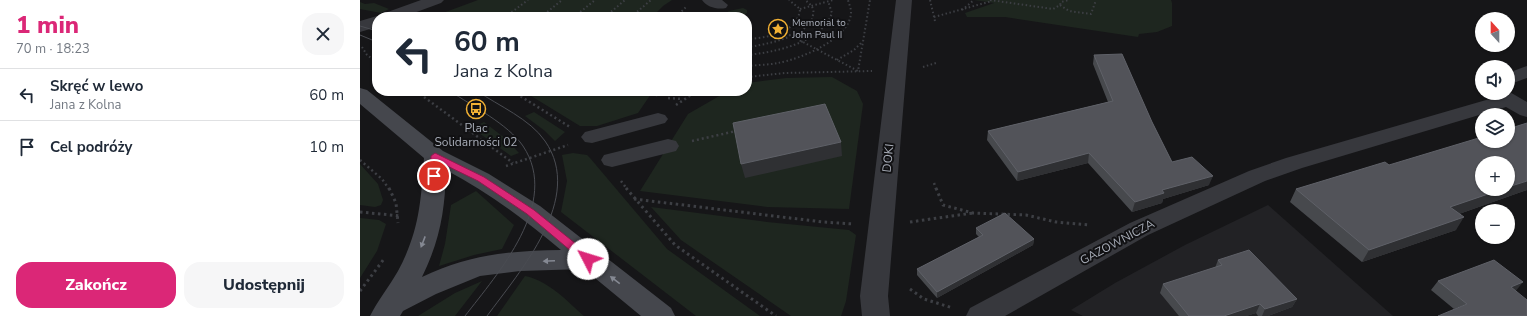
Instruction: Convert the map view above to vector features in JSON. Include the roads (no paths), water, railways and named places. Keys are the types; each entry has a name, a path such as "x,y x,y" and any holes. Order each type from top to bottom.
{"main road":[{"path":"360,94 435,156 481,179 531,212 588,259 647,311"},
{"path":"390,309 414,264 430,222 435,156"},
{"path":"390,309 455,274 479,267 504,263 588,259"}],"street":[{"path":"402,12 436,0"},
{"name":"DOKI","path":"876,316 874,296 904,0"},
{"path":"360,27 372,23"},
{"path":"1515,76 1527,72"},
{"name":"GAZOWNICZA","path":"981,316 1139,229 1257,176 1493,100"},
{"path":"1507,100 1527,111"},
{"path":"592,137 658,119"},
{"path":"615,169 639,152 668,146"}],"tram line":[{"path":"360,26 372,30"},
{"path":"360,35 372,40"},
{"path":"458,96 499,123 523,146 533,168 535,191 530,214 521,236 508,258 465,316"},
{"path":"485,96 523,119 539,133 545,141 555,163 557,186 553,210 543,233 516,278 487,316"}],"place":[{"name":"Memorial to John Paul II","path":"778,29"},
{"name":"Plac Solidarności 02","path":"476,109"}]}
